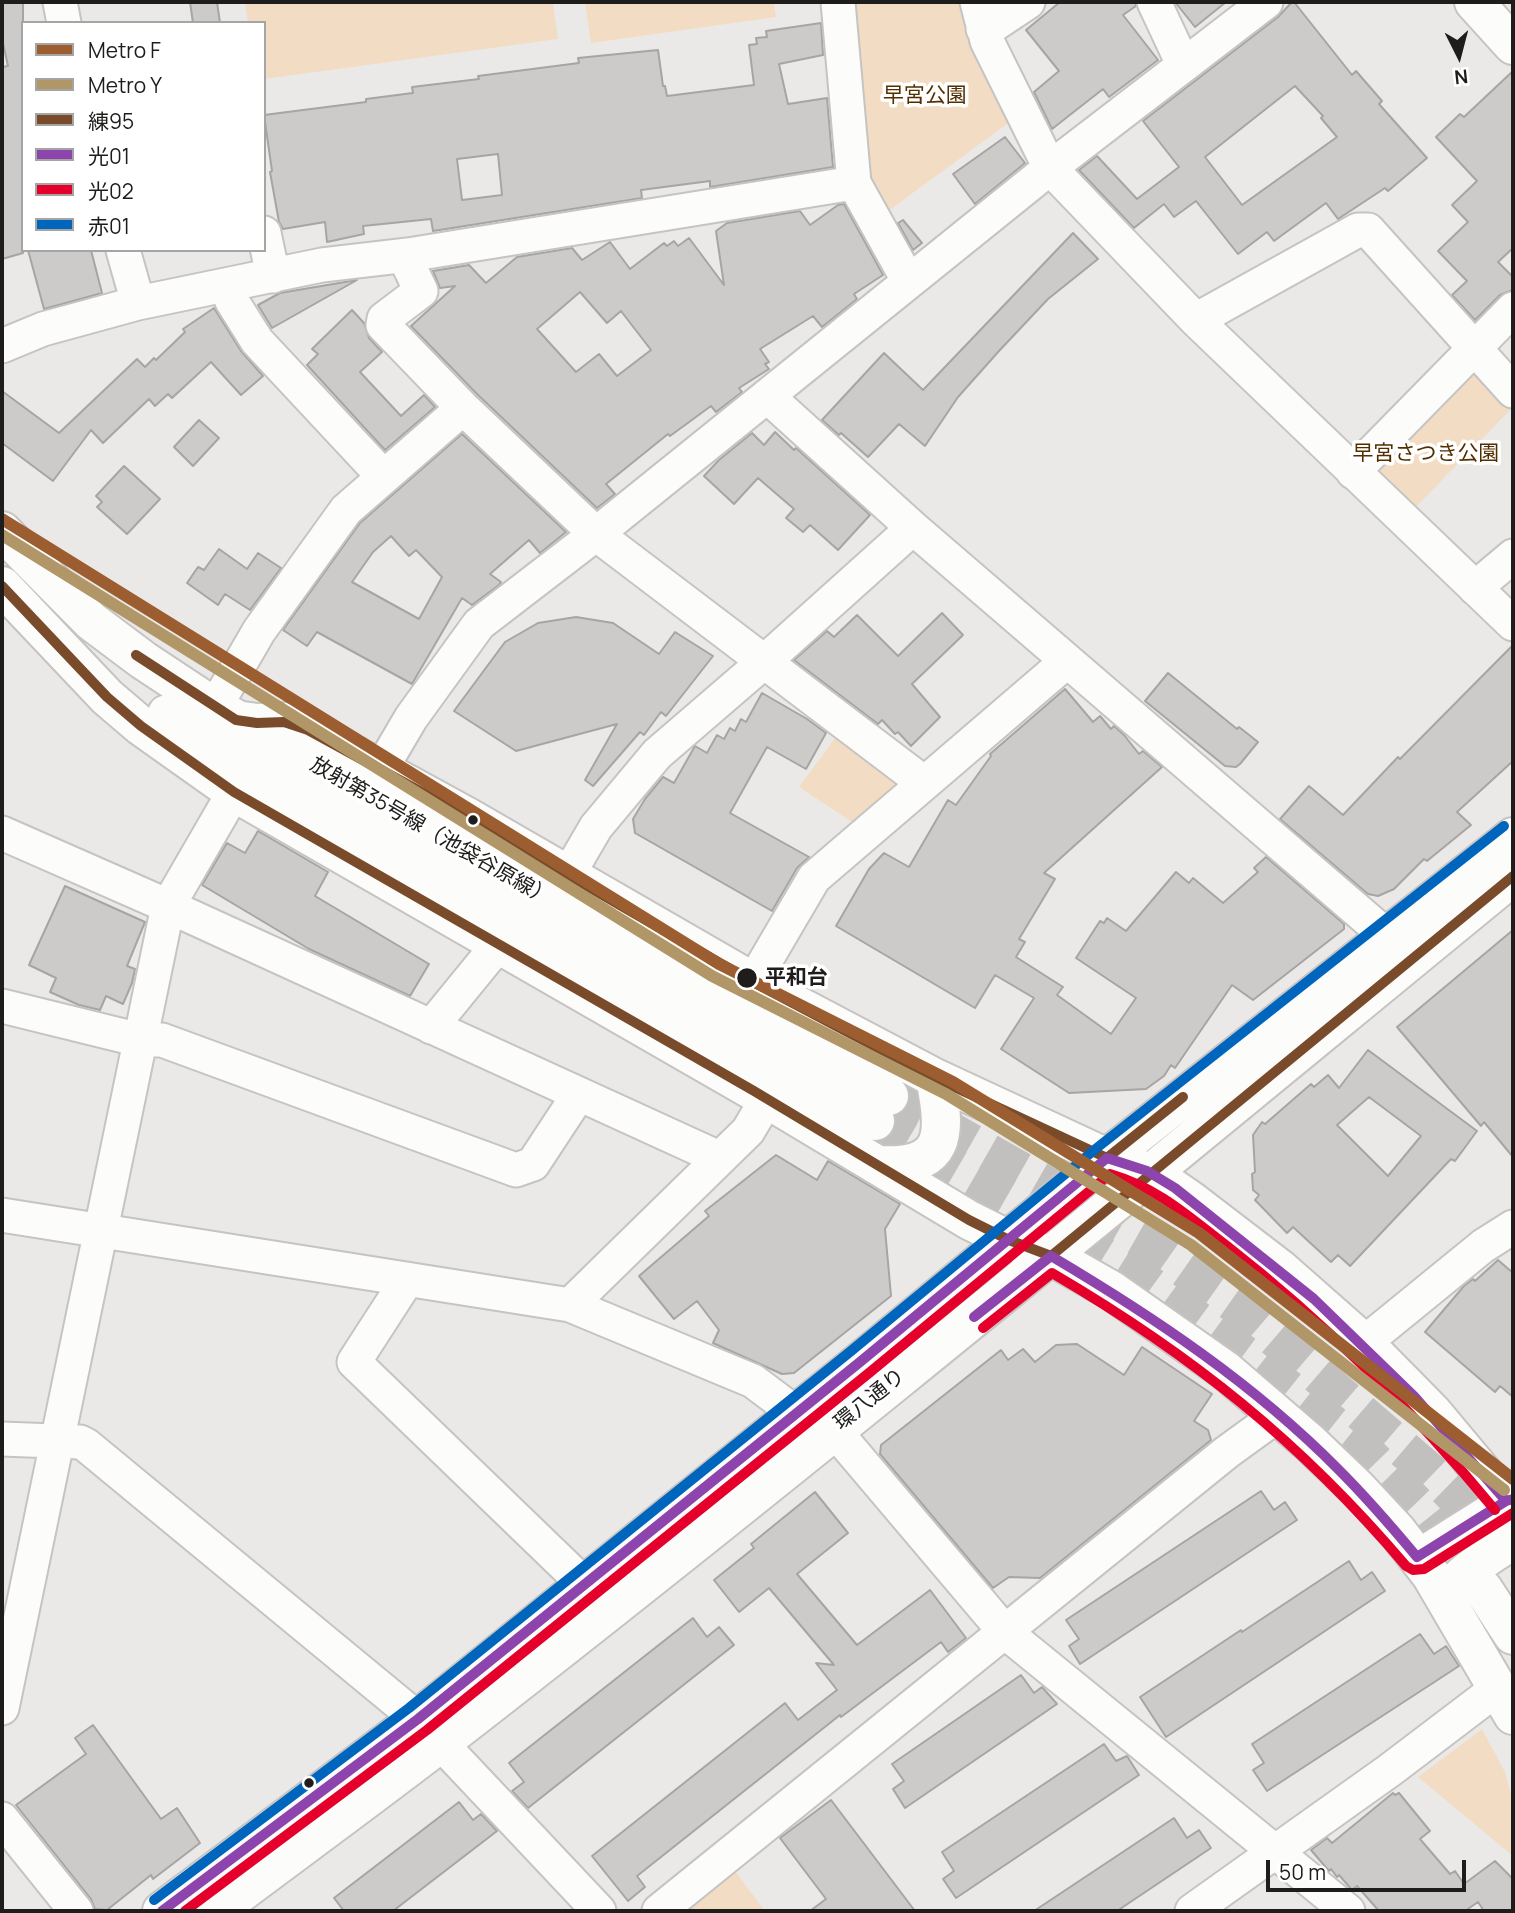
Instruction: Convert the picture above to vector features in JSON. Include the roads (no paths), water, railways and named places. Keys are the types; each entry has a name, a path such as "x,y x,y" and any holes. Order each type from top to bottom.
{"main road":[{"path":"1474,2 1513,45"},
{"name":"放射第35号線（池袋谷原線）","path":"2,531 91,621 143,660 225,713 882,1108 258,773 124,686 2,584"},
{"path":"2,584 89,681 141,726 234,792 767,1099 969,1220 1009,1240 1051,1256 1111,1290 1214,1362 1278,1415 1357,1488 1417,1557 1506,1701"},
{"path":"225,713 257,723 284,722 308,730 753,982 935,1078 1107,1158 1151,1173 1280,1269 1364,1343 1432,1412 1511,1503"},
{"name":"環八通り","path":"216,1911 430,1730 585,1585 1107,1158 1513,837"},
{"name":"環八通り","path":"162,1911 430,1730 834,1430 1051,1256 1513,876"},
{"path":"877,1165 902,1166 924,1158 935,1150 941,1136 943,1113 935,1078"},
{"path":"1451,1609 1449,1599 1454,1584 1490,1555 1513,1542"},
{"path":"1483,1589 1513,1635"}],"street":[{"path":"60,2 65,21"},
{"path":"838,2 854,183 908,280"},
{"path":"980,15 995,24 1028,2"},
{"path":"1154,2 1183,64"},
{"path":"381,769 411,718 479,624 596,534 1049,167 1266,2"},
{"path":"980,15 1004,78 1049,167 1196,320 1513,624"},
{"path":"2,346 43,329 138,303 322,265 408,255 854,183"},
{"path":"1196,320 1364,229 1368,230 1513,391"},
{"path":"266,243 273,276"},
{"path":"124,252 138,303"},
{"path":"408,255 421,291 384,319 383,326 463,408 596,534 924,783"},
{"path":"226,286 257,341 383,476"},
{"path":"1353,471 1513,309"},
{"path":"767,396 1066,662 1387,936"},
{"path":"225,713 259,631 346,510 463,408"},
{"path":"568,875 596,827 657,754 913,528"},
{"path":"1475,589 1513,556"},
{"path":"753,982 814,878 1066,662"},
{"path":"2,1708 168,906 234,792"},
{"path":"2,833 719,1158"},
{"path":"431,1027 498,945"},
{"path":"2,1006 139,1040 162,1040 516,1170 534,1164 579,1094"},
{"path":"570,1305 748,1130 767,1099"},
{"path":"2,1215 570,1305 753,1381 797,1414"},
{"path":"1364,1343 1483,1246 1513,1227"},
{"path":"407,1280 354,1362 585,1585"},
{"path":"659,1911 1227,1452 1278,1415"},
{"path":"834,1430 1005,1632 1348,1911"},
{"path":"2,1439 86,1445 430,1730 599,1911"},
{"path":"1417,1557 1511,1503"},
{"path":"1192,1911 1276,1852 1506,1701"},
{"path":"2,1819 76,1911"}],"tunnel":[{"path":"889,1096 1143,1240 1240,1308 1430,1472 1465,1506 1513,1567"},
{"path":"875,1121 1143,1280 1251,1359 1358,1444 1424,1512 1468,1567"}],"metro line":[{"name":"F","path":"2,519 719,964 953,1082 1199,1233 1513,1479"},
{"name":"Y","path":"2,535 712,976 946,1094 1191,1245 1504,1490"}],"place":[{"name":"平和台","path":"747,978"}],"park label":[{"name":"早宮公園","path":"925,96"},
{"name":"早宮さつき公園","path":"1426,454"}]}
